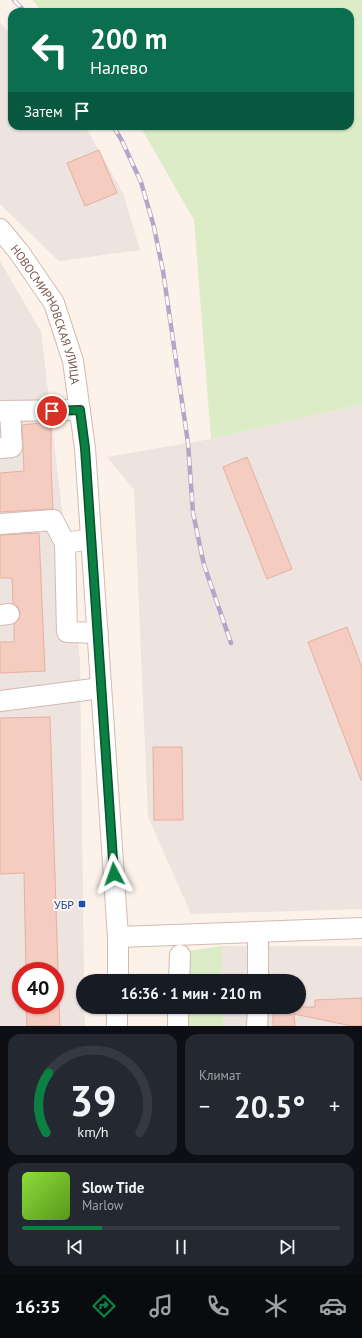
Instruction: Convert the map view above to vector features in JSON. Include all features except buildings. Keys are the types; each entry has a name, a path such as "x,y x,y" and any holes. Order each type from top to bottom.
{"street":[{"name":"НОВОСМИРНОВСКАЯ УЛИЦА","path":"0,229 20,252 54,303 73,361 85,448 118,937 118,974"},
{"path":"0,448 12,447 5,411 80,410"},
{"path":"0,524 52,520 65,543 67,632 98,633"},
{"path":"65,543 91,539"},
{"path":"0,701 101,688"},
{"path":"118,937 362,928"},
{"path":"258,932 258,974"},
{"path":"179,974 180,955"},
{"path":"117,1014 117,1026"},
{"path":"178,1014 178,1026"},
{"path":"257,1026 258,1014"}],"shaded area":[{"path":"0,23 8,31 8,130 87,130 123,193 140,250 59,261 0,204"},
{"path":"0,261 41,332 80,661 84,974 76,974 76,1014 84,1014 85,1026 0,1026"},
{"path":"362,404 362,909 191,914 148,817 134,490 107,457 211,439"},
{"path":"222,946 362,946 362,1026 224,1026 223,1014 306,1014 306,974 222,974"}],"green space":[{"path":"32,0 362,0 362,404 211,439 194,220 142,130 354,130 354,8 39,8"},
{"path":"222,946 222,974 187,974 187,951"},
{"path":"187,1014 223,1014 224,1026 187,1026"}],"railway":[{"path":"14,0 21,8"},
{"path":"115,130 141,182 154,227 163,271 188,443 193,513 204,565 231,643"}],"place":[{"name":"УБР","path":"82,904"}],"route":[{"path":"52,411 80,410 85,448 114,874"}]}
